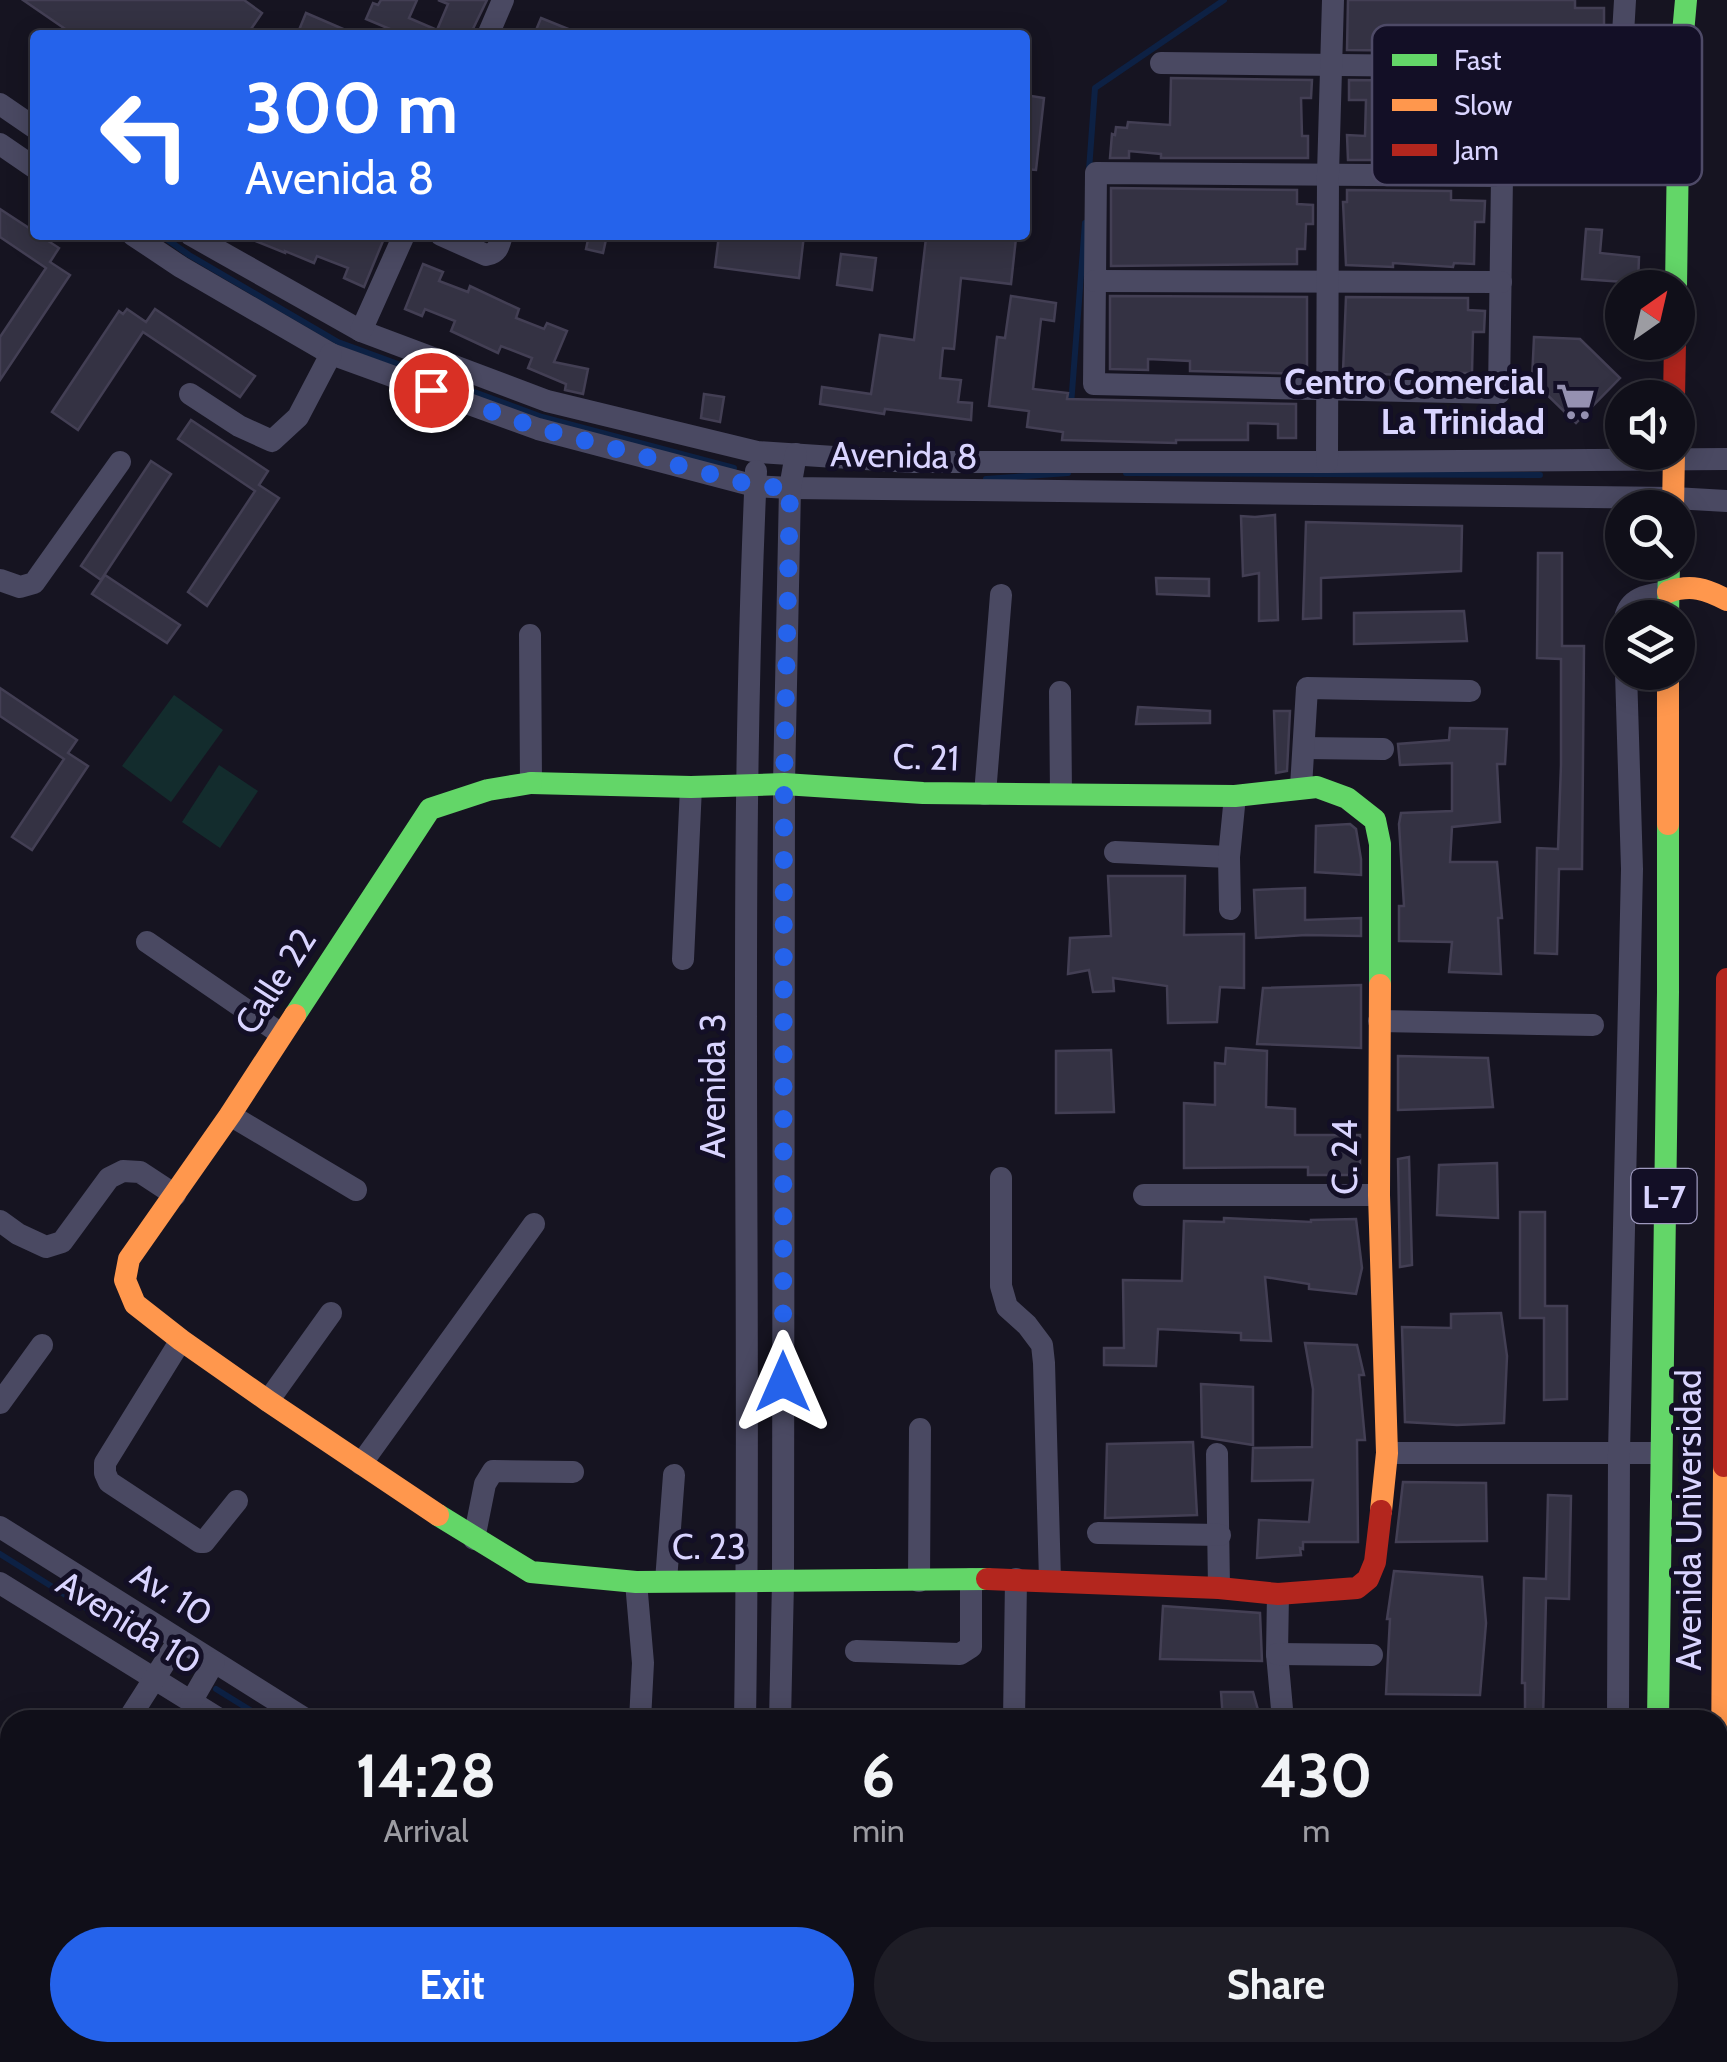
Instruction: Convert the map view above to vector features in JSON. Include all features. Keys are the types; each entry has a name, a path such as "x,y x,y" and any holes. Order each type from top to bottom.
{"street":[{"path":"490,30 503,0"},
{"path":"1327,462 1332,0"},
{"path":"1623,25 1624,0"},
{"path":"1683,25 1686,0"},
{"path":"1161,63 1372,65"},
{"path":"0,104 30,125"},
{"path":"0,144 30,165"},
{"path":"1372,175 1096,174 1094,384 1499,393 1502,185"},
{"path":"1676,270 1677,185"},
{"name":"Avenida 8","path":"140,240 181,268 331,354 538,428 755,486 1605,502"},
{"name":"Avenida 8","path":"200,240 361,331 547,401 757,452 911,462 1327,462 1605,456"},
{"path":"361,331 402,240"},
{"path":"453,240 486,255 494,254 500,240"},
{"path":"1096,281 1502,282"},
{"path":"190,394 239,426 272,441 298,417 331,354"},
{"name":"Avenida 3","path":"745,1710 748,784 757,452"},
{"name":"Avenida 3","path":"780,1710 784,784 790,488 796,454"},
{"name":"Avenida 8","path":"1695,457 1727,459"},
{"path":"0,580 20,588 34,583 120,462"},
{"name":"Avenida 8","path":"1695,503 1727,502"},
{"path":"1668,600 1669,580"},
{"path":"1636,600 1682,586 1698,586 1727,600"},
{"path":"986,794 1001,595"},
{"path":"530,634 532,784"},
{"path":"1309,787 1304,748 1307,688 1470,691"},
{"path":"1618,1710 1619,1454 1632,869 1627,690"},
{"name":"Avenida Universidad","path":"1658,1710 1668,690"},
{"path":"1060,692 1061,794"},
{"path":"1304,748 1383,749"},
{"name":"C. 21","path":"532,784 784,784 923,794 1235,796 1309,787"},
{"name":"Calle 22","path":"126,1280 130,1259 230,1115 430,809 488,790 532,784"},
{"path":"683,959 691,787"},
{"name":"C. 24","path":"1309,787 1347,798 1376,820 1380,844 1379,1196 1386,1453 1376,1562"},
{"path":"1230,909 1235,796"},
{"path":"1115,852 1230,857"},
{"path":"147,942 281,1034"},
{"name":"Avenida Universidad","path":"1722,1710 1727,980"},
{"path":"1379,1021 1593,1025"},
{"path":"230,1115 356,1190"},
{"path":"0,1221 46,1247 62,1242 109,1178 124,1170 140,1172 175,1195"},
{"path":"1000,1178 1001,1286 1008,1307 1042,1345 1050,1580"},
{"path":"1144,1195 1379,1196"},
{"path":"361,1464 534,1224"},
{"name":"C. 23","path":"126,1280 135,1304 181,1340 474,1539 531,1572 636,1582 1050,1580 1278,1594 1357,1588 1368,1580 1376,1562"},
{"path":"268,1402 332,1313"},
{"path":"181,1340 105,1463 106,1473 110,1482 200,1542 204,1542 236,1500"},
{"path":"0,1403 42,1345"},
{"path":"919,1581 920,1429"},
{"path":"1386,1453 1660,1454"},
{"path":"1218,1454 1219,1588"},
{"path":"474,1539 485,1484 493,1471 573,1472"},
{"path":"666,1580 674,1475"},
{"name":"Av. 10","path":"0,1527 291,1710"},
{"path":"1098,1533 1220,1535"},
{"path":"856,1651 960,1654 971,1647 971,1579"},
{"path":"1014,1710 1016,1580"},
{"path":"636,1582 643,1664 641,1710"},
{"name":"Avenida 10","path":"0,1583 204,1710"},
{"path":"1278,1594 1277,1654 1282,1710"},
{"path":"134,1710 179,1640"},
{"path":"1277,1654 1372,1655"},
{"path":"191,1702 214,1662"}],"green space":[{"path":"174,695 223,730 171,802 122,766"},
{"path":"219,765 258,791 220,848 182,822"}],"building":[{"path":"23,0 244,0 262,13 250,30 67,30"},
{"path":"381,0 417,0 409,18 437,30 392,30 366,19 373,3 378,5"},
{"path":"438,0 487,0 472,30 437,30 448,4"},
{"path":"1348,0 1575,0 1575,8 1604,8 1604,25 1372,25 1372,50 1347,50"},
{"path":"306,13 345,30 299,30"},
{"path":"541,18 571,30 536,30"},
{"path":"1171,78 1312,80 1311,98 1301,98 1302,136 1308,136 1308,158 1161,158 1161,154 1129,151 1129,158 1110,158 1116,127 1127,128 1128,122 1170,125"},
{"path":"1349,80 1372,80 1372,160 1348,160 1347,135 1365,136 1366,100 1349,100"},
{"path":"1030,96 1044,98 1036,170 1030,169"},
{"path":"1111,188 1297,190 1297,204 1313,205 1313,224 1306,224 1305,249 1297,249 1297,264 1111,266"},
{"path":"1347,190 1451,191 1451,200 1485,201 1484,222 1475,222 1474,264 1346,265 1343,202 1347,202"},
{"path":"0,209 30,229 30,240 47,240 59,248 50,262 70,275 0,380 0,337 46,268 0,237"},
{"path":"1586,229 1602,230 1600,253 1639,257 1638,270 1605,270 1605,281 1582,279"},
{"path":"253,240 383,241 364,287 344,278 348,268 317,256 314,263"},
{"path":"588,240 606,240 603,253 586,249"},
{"path":"718,240 803,240 799,278 715,267"},
{"path":"926,240 1016,240 1011,284 961,278 954,349 943,348 940,378 961,380 958,402 972,403 971,420 885,409 884,414 820,404 822,387 871,394 880,335 914,340"},
{"path":"841,254 876,258 872,290 837,285"},
{"path":"423,264 443,272 439,281 468,292 470,286 519,309 516,318 544,329 547,323 567,331 554,362 588,369 583,394 565,390 566,384 528,368 532,358 501,346 498,353 451,331 455,321 425,309 422,316 405,309"},
{"path":"1011,296 1056,303 1054,321 1041,319 1033,389 1068,393 1067,399 1296,404 1296,438 1278,438 1278,424 1248,423 1248,440 1176,443 1062,440 1063,432 1027,427 1029,411 989,406 997,337 1005,338"},
{"path":"1110,296 1307,297 1307,374 1190,371 1190,361 1148,359 1148,370 1110,369"},
{"path":"1346,297 1468,298 1468,310 1485,311 1484,332 1473,332 1472,373 1420,376 1343,372"},
{"path":"127,309 146,322 155,309 255,376 240,397 143,332 78,430 52,412 119,311 123,314"},
{"name":"Centro Comercial La Trinidad","path":"1534,337 1580,339 1620,378 1605,380 1605,393 1576,423 1532,380"},
{"path":"704,394 724,397 720,422 701,418"},
{"path":"191,420 268,471 259,485 279,498 207,606 188,592 255,491 178,439"},
{"path":"151,461 171,474 101,580 81,566"},
{"path":"1275,515 1278,620 1259,621 1259,573 1243,576 1241,516"},
{"path":"1306,522 1462,526 1461,571 1321,578 1321,618 1303,619"},
{"path":"1538,553 1562,553 1562,646 1584,646 1582,869 1559,869 1557,954 1535,953 1537,848 1558,849 1561,765 1561,659 1537,658"},
{"path":"105,575 180,625 167,643 92,594"},
{"path":"1156,578 1209,579 1209,596 1157,594"},
{"path":"1464,611 1467,641 1354,644 1354,613"},
{"path":"0,688 77,740 68,753 88,766 32,850 12,837 64,759 0,716"},
{"path":"1138,707 1210,711 1210,723 1136,724"},
{"path":"1274,711 1290,711 1287,771 1276,773"},
{"path":"1450,728 1507,729 1505,764 1497,764 1500,822 1452,827 1450,862 1497,862 1501,974 1449,972 1452,942 1399,941 1399,906 1404,906 1401,813 1452,811 1452,763 1400,765 1398,744 1449,740"},
{"path":"1350,824 1356,829 1361,875 1315,872 1316,826"},
{"path":"1108,876 1185,876 1184,935 1244,934 1244,988 1220,987 1217,1022 1168,1023 1167,986 1113,978 1114,991 1093,992 1089,970 1068,974 1070,938 1111,936"},
{"path":"1305,888 1305,920 1361,918 1361,936 1256,938 1254,890"},
{"path":"1361,985 1361,1048 1257,1044 1263,988"},
{"path":"1226,1048 1267,1051 1266,1107 1295,1109 1295,1135 1360,1135 1360,1175 1308,1175 1308,1167 1184,1168 1184,1103 1215,1105 1215,1063 1225,1064"},
{"path":"1111,1050 1114,1112 1056,1113 1056,1051"},
{"path":"1398,1056 1488,1058 1493,1107 1398,1110"},
{"path":"1409,1157 1412,1265 1400,1267 1398,1159"},
{"path":"1497,1163 1498,1218 1437,1215 1439,1165"},
{"path":"1520,1212 1545,1212 1545,1306 1567,1306 1567,1399 1544,1400 1544,1318 1520,1318"},
{"path":"1224,1218 1311,1222 1356,1219 1362,1268 1356,1294 1309,1289 1309,1284 1265,1277 1271,1341 1241,1340 1241,1333 1158,1329 1156,1366 1104,1365 1104,1348 1124,1348 1123,1280 1182,1281 1184,1221 1224,1222"},
{"path":"1501,1313 1507,1356 1504,1423 1405,1422 1402,1327 1451,1328 1451,1314"},
{"path":"1305,1343 1357,1345 1364,1375 1359,1375 1365,1440 1357,1440 1358,1542 1303,1542 1301,1555 1257,1558 1259,1520 1309,1522 1313,1480 1252,1481 1253,1448 1312,1447 1313,1389"},
{"path":"1201,1384 1253,1387 1253,1445 1202,1437"},
{"path":"1193,1442 1197,1515 1105,1518 1107,1444"},
{"path":"1403,1482 1486,1483 1487,1541 1396,1542"},
{"path":"1548,1495 1571,1496 1569,1599 1546,1598 1543,1710 1525,1710 1524,1578 1546,1579"},
{"path":"1394,1571 1482,1577 1486,1623 1480,1695 1386,1694 1387,1619"},
{"path":"1163,1606 1260,1613 1262,1661 1160,1659"},
{"path":"1221,1692 1253,1692 1258,1710 1222,1710"}],"waterway":[{"path":"1089,170 1095,88 1224,0"},
{"path":"1071,405 1085,223"},
{"path":"168,240 338,342 542,417 734,468"},
{"path":"986,479 1068,473"},
{"path":"1126,473 1540,475"},
{"path":"0,1554 153,1650"},
{"path":"181,1667 188,1672"},
{"path":"216,1689 250,1710"}],"traffic: fast":[{"path":"1684,25 1686,0"},
{"path":"1676,270 1677,185"},
{"path":"1668,600 1669,580"},
{"path":"531,783 691,787 784,784 923,793 1235,796 1317,787 1347,798 1375,820 1380,844 1380,985"},
{"path":"295,1015 430,809 488,790 531,783"},
{"path":"1658,1710 1668,824"},
{"path":"438,1515 531,1572 636,1582 987,1579"}],"traffic: slow":[{"path":"1673,490 1674,470"},
{"path":"1668,592 1698,589 1727,600"},
{"path":"1668,690 1668,824"},
{"path":"1380,985 1379,1195 1387,1453 1381,1511"},
{"path":"295,1015 129,1259 125,1280 135,1304 181,1340 438,1515"},
{"path":"1722,1710 1724,1466"}],"traffic: jam":[{"path":"1674,380 1675,360"},
{"path":"1724,1466 1727,979"},
{"path":"987,1579 1278,1594 1357,1588 1368,1579 1375,1562 1381,1511"}],"place":[{"name":"Centro Comercial La Trinidad","path":"1575,401"}],"route":[{"path":"431,390 538,428 755,486 790,488 784,784 783,1382"}]}
